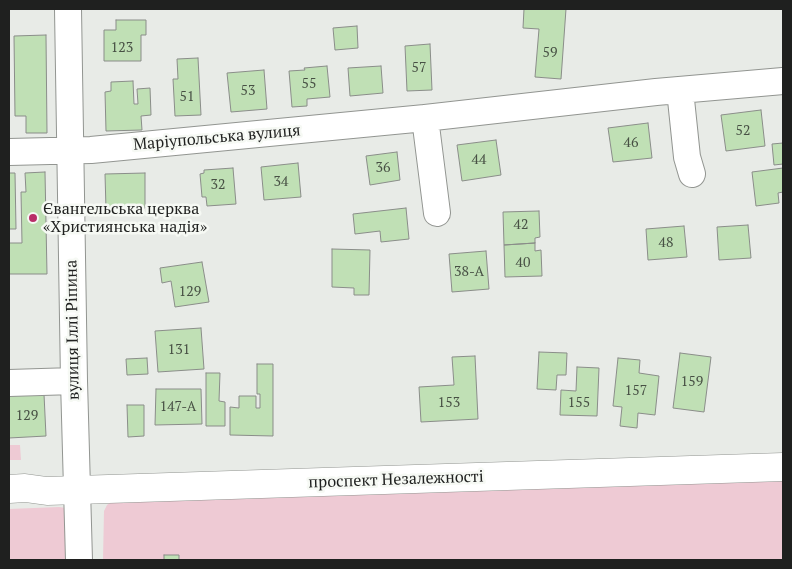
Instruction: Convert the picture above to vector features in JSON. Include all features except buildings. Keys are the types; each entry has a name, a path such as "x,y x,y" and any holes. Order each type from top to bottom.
{"main road":[{"name":"проспект Незалежності","path":"9,489 25,488 47,491 783,467"}],"street":[{"name":"вулиця Іллі Ріпина","path":"68,9 74,381 80,560"},
{"name":"Маріупольська вулиця","path":"9,152 101,149 425,118 783,80"},
{"path":"680,90 687,157 692,174"},
{"path":"425,118 437,213"},
{"path":"9,383 74,381"}],"shaded area":[{"path":"9,445 20,445 21,460 9,460"},
{"path":"783,476 783,560 103,560 104,511 112,501"},
{"path":"66,508 73,560 9,560 9,509"}],"place":[{"name":"Євангельська церква «Християнська надія»","path":"33,218"}]}
